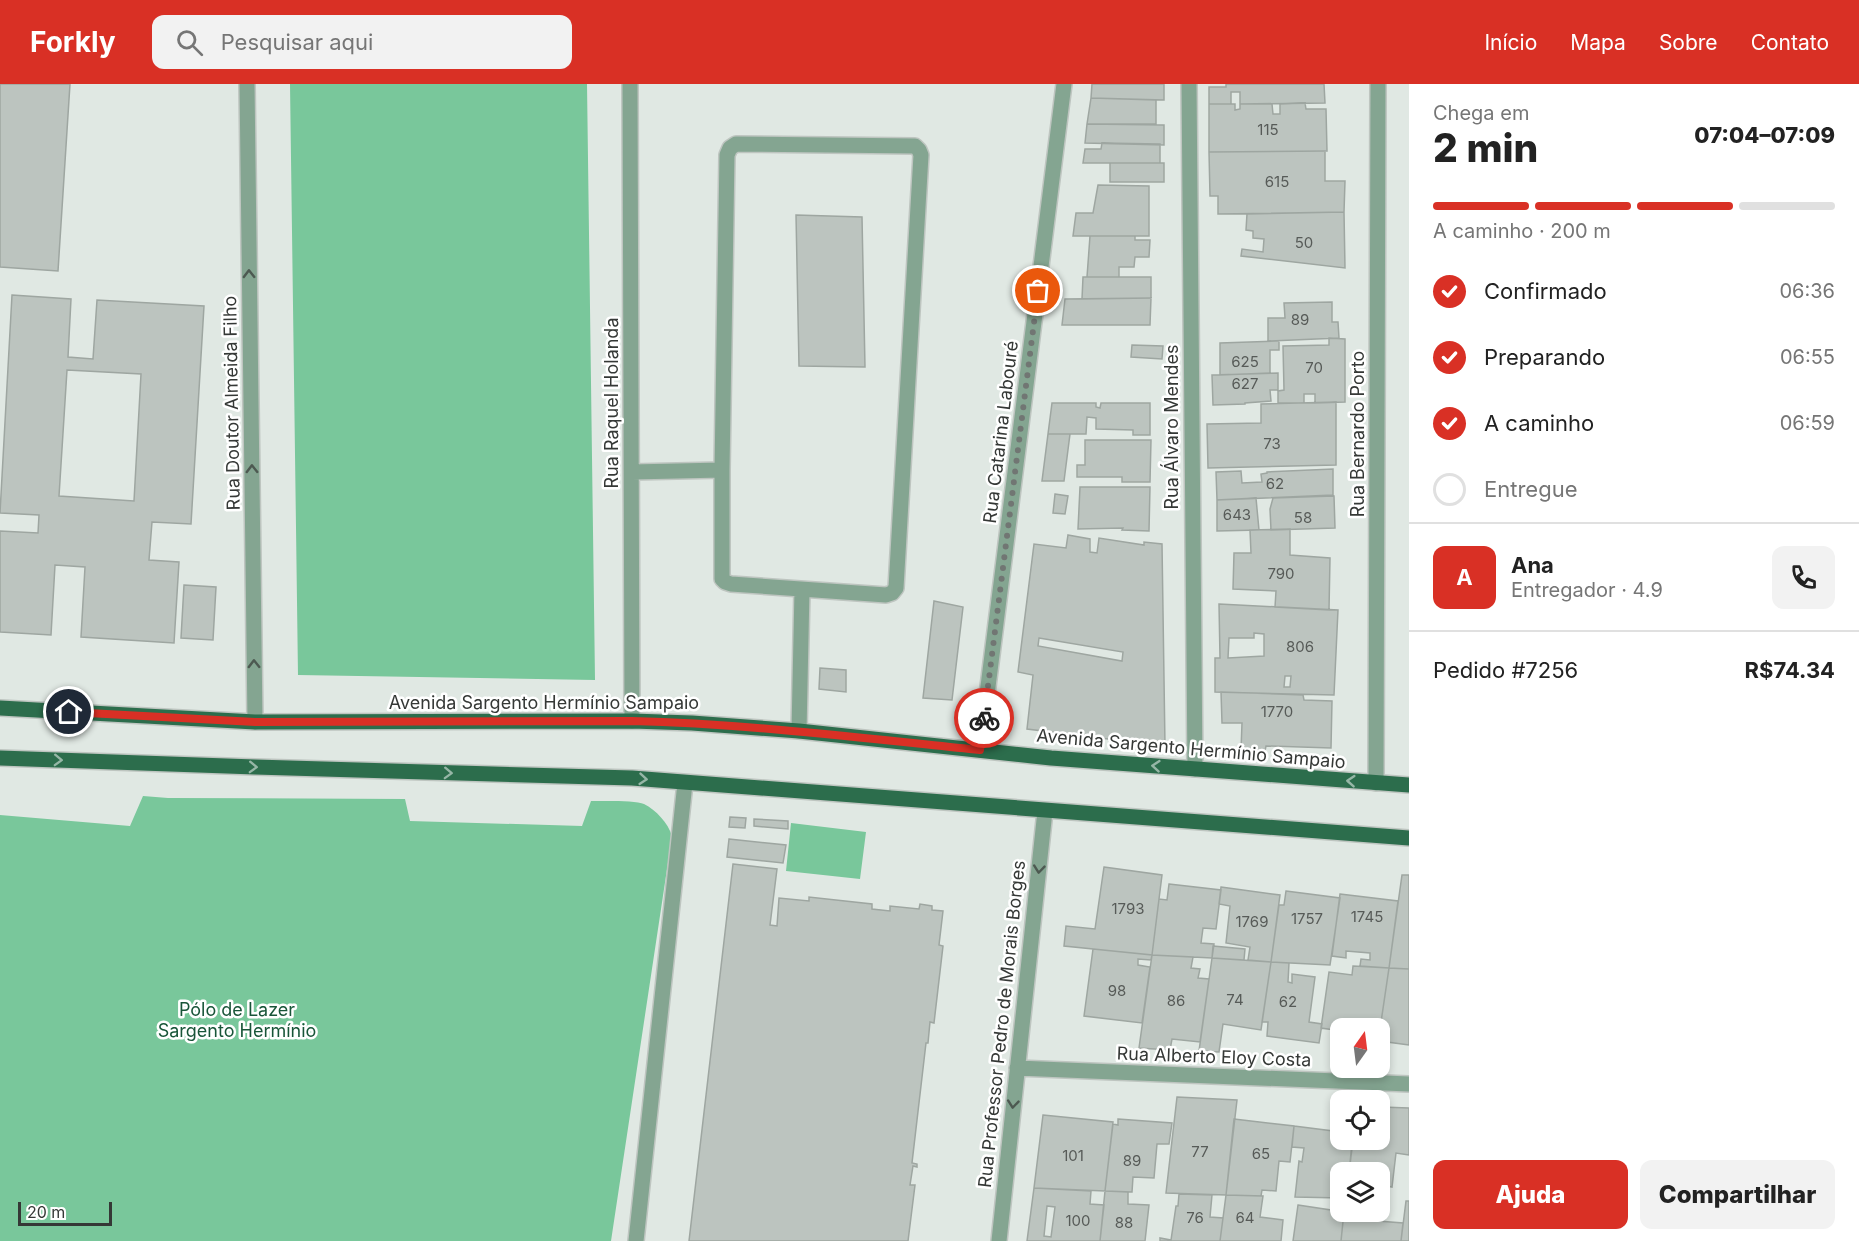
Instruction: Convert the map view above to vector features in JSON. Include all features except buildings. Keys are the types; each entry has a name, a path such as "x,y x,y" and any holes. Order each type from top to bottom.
{"main road":[{"name":"Avenida Sargento Hermínio Sampaio","path":"0,708 255,722 632,721 692,723 799,731 1051,758 1409,785"},
{"path":"0,758 632,778 1409,838"}],"street":[{"name":"Rua Doutor Almeida Filho","path":"247,84 255,722"},
{"name":"Rua Raquel Holanda","path":"630,84 632,721"},
{"name":"Rua Catarina Labouré","path":"980,750 1064,84"},
{"name":"Rua Álvaro Mendes","path":"1189,84 1195,769"},
{"name":"Rua Bernardo Porto","path":"1376,783 1378,84"},
{"path":"736,144 915,146 921,155 896,588 892,593 886,595 802,590 730,584 722,579 727,155 730,148 736,144"},
{"path":"632,472 722,470"},
{"path":"799,731 802,590"},
{"path":"636,1241 686,783"},
{"name":"Rua Professor Pedro de Morais Borges","path":"999,1241 1045,811"},
{"name":"Rua Alberto Eloy Costa","path":"1017,1068 1409,1084"}],"green space":[{"path":"290,84 587,84 595,680 298,675"},
{"name":"Pólo de Lazer Sargento Hermínio","path":"143,796 405,799 410,821 582,826 591,801 640,803 657,813 668,826 672,836 611,1241 0,1241 0,815 130,826"},
{"path":"791,823 866,832 860,879 786,871"}],"way so far":[{"path":"984,718 1038,291"}],"route":[{"path":"69,712 255,722 632,721 692,723 799,731 980,750 984,718"}]}
